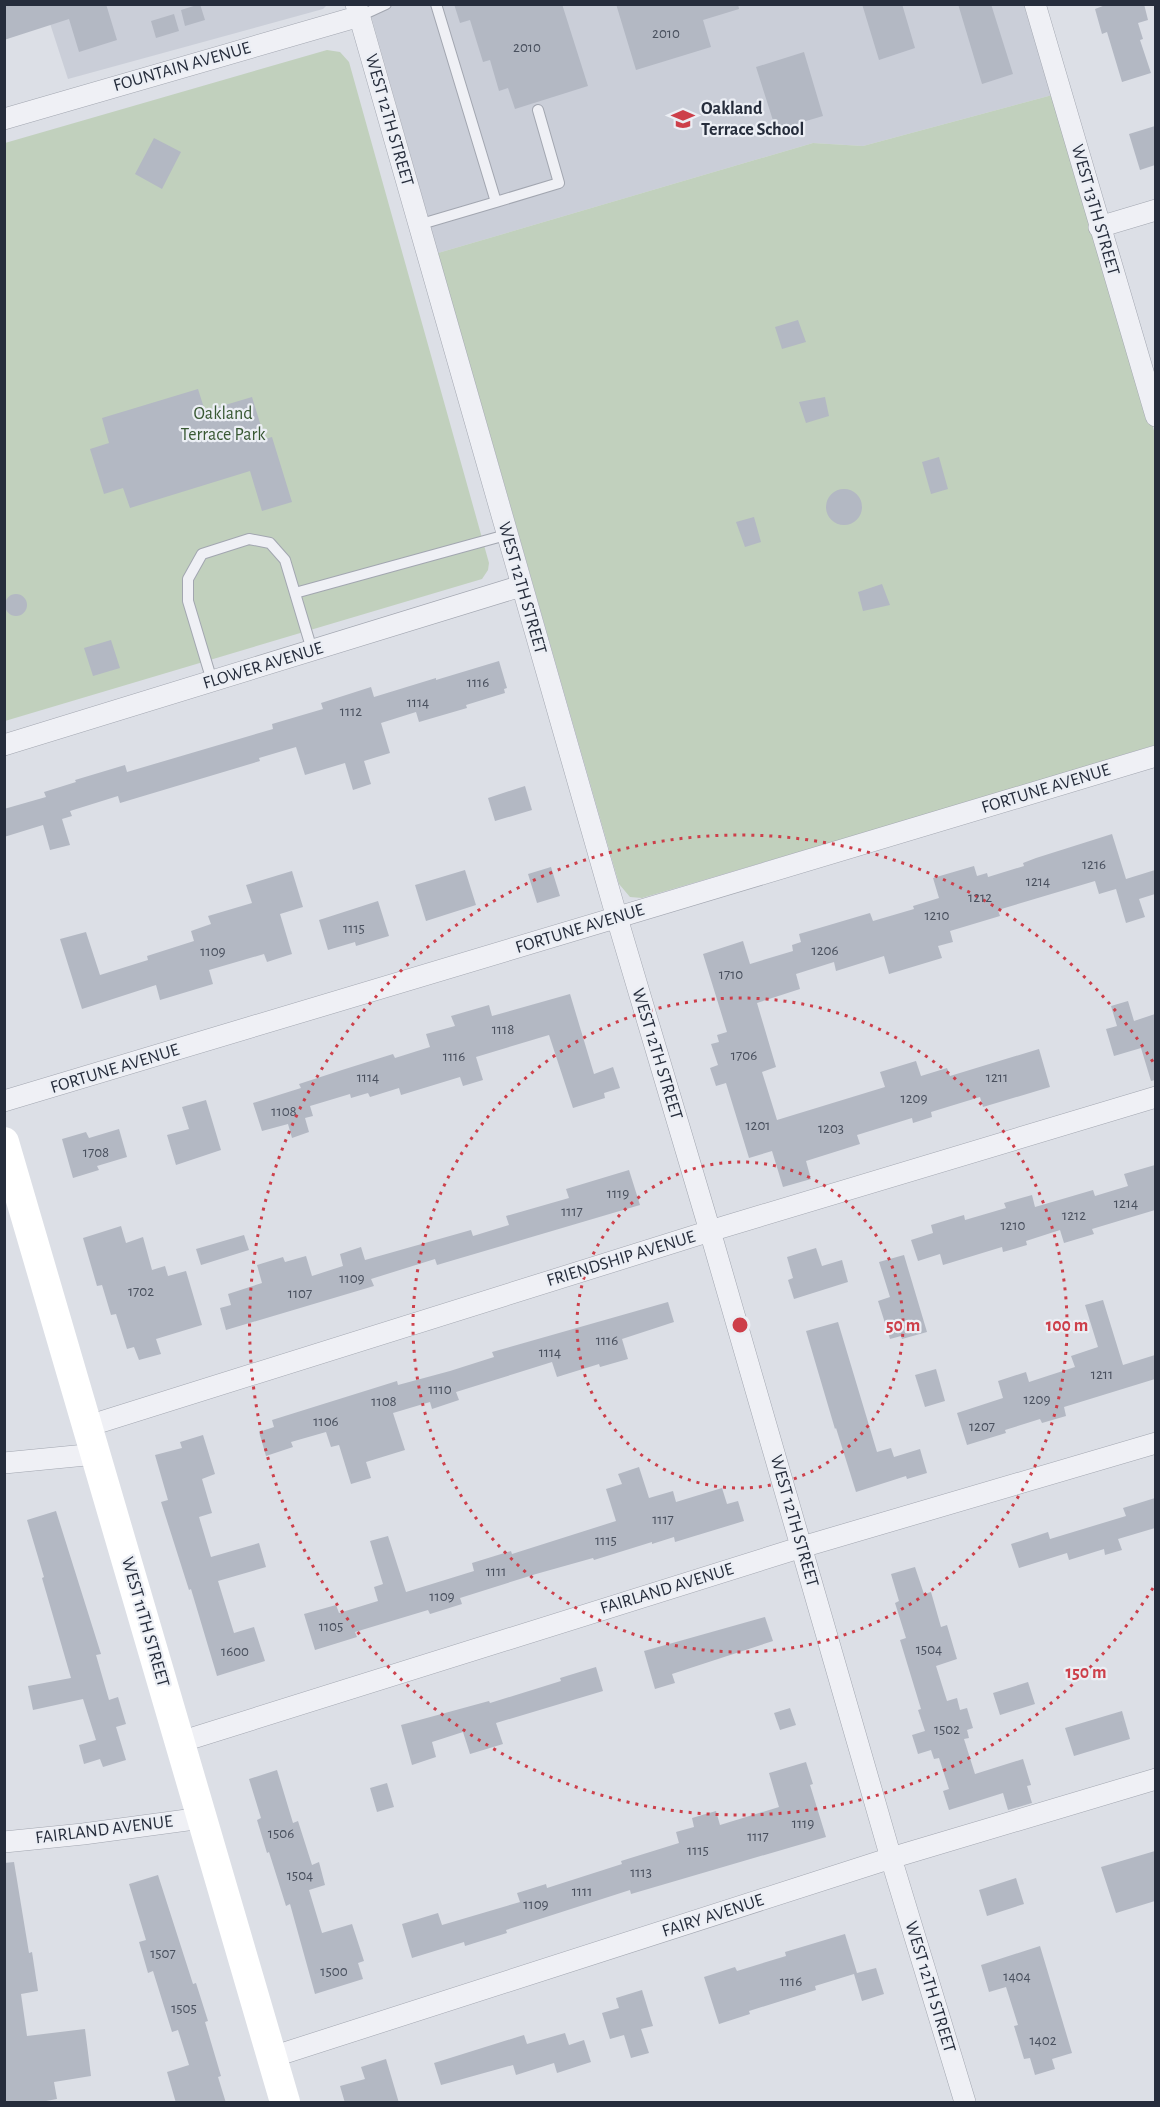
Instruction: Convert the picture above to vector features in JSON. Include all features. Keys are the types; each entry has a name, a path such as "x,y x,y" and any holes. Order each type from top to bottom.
{"main road":[{"name":"WEST 11TH STREET","path":"4,1142 285,2103"}],"street":[{"name":"WEST 13TH STREET","path":"1035,4 1155,416"},
{"name":"FOUNTAIN AVENUE","path":"4,119 358,10"},
{"name":"WEST 12TH STREET","path":"358,10 617,918 891,1858 965,2103"},
{"path":"1099,227 1155,210"},
{"name":"FLOWER AVENUE","path":"4,745 521,586"},
{"name":"FORTUNE AVENUE","path":"4,1101 1155,756"},
{"name":"FRIENDSHIP AVENUE","path":"4,1463 92,1440 710,1231 1155,1096"},
{"name":"FAIRLAND AVENUE","path":"180,1742 802,1547 1155,1443"},
{"name":"FAIRY AVENUE","path":"272,2057 891,1858 1155,1779"},
{"name":"FAIRLAND AVENUE","path":"4,1842 202,1818"}],"lane":[{"path":"358,10 386,4"},
{"path":"436,4 496,202"},
{"path":"418,225 560,183 538,110"},
{"path":"295,593 506,535"},
{"path":"212,681 188,601 188,579 202,554 249,539 270,543 285,560 312,650"}],"shaded area":[{"path":"44,5 327,5 323,9 68,79"},
{"name":"Oakland Terrace School","path":"368,5 1029,5 1056,94 863,146 813,143 438,253"}],"green space":[{"name":"Oakland Terrace Park","path":"327,50 340,52 349,62 489,563 488,570 482,579 5,721 5,143"},
{"path":"1056,94 1155,434 1155,745 642,898 630,897 619,884 438,253 813,143 863,146"}],"building":[{"path":"4,4 106,4 117,40 79,52 69,19 4,40"},
{"path":"200,4 205,20 185,26 181,10"},
{"path":"454,4 562,4 588,86 515,109 508,88 499,91 490,60 483,62 470,20 460,23"},
{"path":"616,4 738,4 739,9 703,20 711,47 636,70"},
{"path":"862,4 902,4 915,48 879,60"},
{"path":"958,4 991,4 1013,74 982,84"},
{"path":"1108,4 1144,4 1148,20 1138,23 1143,39 1140,40 1151,73 1122,82 1107,32 1102,34 1095,9"},
{"path":"174,14 179,31 156,38 151,21"},
{"path":"804,52 823,116 776,130 756,67"},
{"path":"1155,126 1155,165 1140,170 1129,134"},
{"path":"154,138 181,152 162,189 135,174"},
{"path":"798,320 806,342 782,349 775,327"},
{"path":"198,389 205,411 252,397 265,439 272,437 292,502 262,511 250,471 130,508 123,488 104,494 90,449 109,443 102,418"},
{"path":"825,397 829,416 806,423 799,402"},
{"path":"939,457 948,489 931,494 922,462"},
{"path":"844,489 857,494 862,507 857,520 844,525 831,520 826,507 831,494"},
{"path":"754,517 761,542 745,547 736,522"},
{"path":"882,584 890,605 863,611 858,592"},
{"path":"16,594 24,597 27,605 24,613 16,616 8,613 5,605 8,597"},
{"path":"111,640 120,668 93,676 84,648"},
{"path":"499,661 507,688 504,689 505,693 466,705 467,708 419,722 416,712 381,723 390,753 364,761 371,784 353,790 345,763 305,775 296,747 259,758 260,761 120,803 118,796 70,811 72,816 62,819 70,845 50,850 43,825 4,837 4,809 46,797 44,792 76,782 75,780 125,765 127,772 273,729 272,724 323,709 321,703 371,687 374,697"},
{"path":"525,786 532,810 495,821 488,798"},
{"path":"1112,834 1126,879 1155,870 1155,894 1139,899 1145,917 1126,923 1116,889 1099,894 1095,881 998,910 1000,916 950,931 953,942 938,946 942,958 889,974 884,956 836,971 834,962 796,974 800,989 757,1003 776,1067 762,1072 777,1120 885,1087 880,1072 916,1061 921,1076 947,1068 950,1076 1039,1049 1050,1087 983,1107 980,1097 931,1112 932,1117 913,1123 912,1118 857,1135 860,1144 806,1161 811,1179 783,1187 772,1151 749,1158 726,1083 716,1086 710,1068 718,1065 711,1044 719,1042 717,1035 727,1032 703,954 743,941 750,964 793,951 792,945 801,942 799,934 870,913 873,921 914,909 913,906 939,898 933,878 974,866 977,876 987,873 988,877 1024,866 1023,863 1036,858"},
{"path":"551,867 560,896 537,903 528,874"},
{"path":"465,870 476,905 426,921 415,885"},
{"path":"292,871 303,907 280,914 292,954 267,962 264,954 209,970 213,984 160,1000 156,985 82,1009 60,939 86,932 100,975 148,960 147,956 194,941 191,931 211,924 208,916 252,903 246,885"},
{"path":"378,901 389,936 356,946 355,942 328,950 319,920"},
{"path":"570,994 594,1074 613,1067 620,1088 604,1093 605,1098 573,1108 549,1035 476,1057 483,1080 463,1086 460,1077 401,1095 399,1088 370,1097 368,1093 351,1098 350,1094 310,1106 313,1116 305,1118 309,1132 292,1138 288,1124 262,1131 253,1103 301,1088 299,1084 342,1070 393,1054 395,1058 430,1047 426,1034 455,1026 451,1016 489,1005 492,1016"},
{"path":"1128,1001 1134,1021 1155,1014 1155,1080 1151,1081 1141,1048 1114,1056 1106,1029 1117,1026 1111,1006"},
{"path":"206,1100 221,1150 176,1165 167,1135 189,1129 182,1107"},
{"path":"119,1129 127,1157 97,1166 99,1170 73,1178 62,1139 86,1132 89,1138"},
{"path":"1155,1165 1155,1210 1092,1229 1094,1234 1064,1243 1060,1230 1026,1241 1027,1245 1003,1252 1002,1247 943,1265 940,1254 918,1261 911,1240 933,1233 931,1225 964,1215 965,1220 1006,1208 1004,1203 1032,1195 1035,1207 1093,1190 1095,1196 1128,1186 1124,1174"},
{"path":"629,1170 640,1205 437,1265 435,1259 371,1279 374,1286 226,1330 220,1308 231,1305 228,1294 262,1283 257,1265 283,1257 285,1262 306,1256 312,1276 343,1266 340,1254 361,1247 365,1260 471,1230 473,1236 509,1225 506,1216 569,1198 566,1189"},
{"path":"121,1226 126,1243 143,1237 152,1270 165,1266 168,1276 186,1271 202,1325 156,1339 161,1354 139,1360 134,1347 127,1349 116,1314 111,1315 102,1285 97,1286 83,1238"},
{"path":"244,1235 249,1250 201,1265 196,1249"},
{"path":"816,1248 822,1266 842,1260 848,1282 794,1299 788,1280 793,1278 787,1257"},
{"path":"904,1255 927,1332 902,1339 901,1336 890,1339 878,1301 890,1297 879,1262"},
{"path":"1103,1300 1123,1365 1155,1355 1155,1379 1064,1407 1066,1416 1042,1423 1040,1419 967,1445 957,1413 1003,1398 998,1381 1026,1372 1029,1382 1075,1367 1071,1356 1098,1347 1085,1305"},
{"path":"668,1302 674,1322 622,1339 628,1359 600,1367 599,1364 557,1377 552,1362 456,1392 459,1400 432,1409 430,1402 393,1413 405,1450 366,1462 371,1478 351,1484 339,1445 331,1447 326,1432 291,1442 293,1447 266,1456 259,1432 274,1427 272,1420 397,1381 398,1385 450,1371 494,1357 492,1352"},
{"path":"838,1322 877,1452 891,1448 894,1457 920,1449 927,1473 907,1479 906,1476 856,1492 806,1331"},
{"path":"936,1369 945,1401 925,1407 915,1375"},
{"path":"203,1435 215,1474 202,1479 212,1513 199,1517 211,1557 259,1543 266,1567 218,1581 234,1633 254,1627 265,1661 217,1676 191,1589 189,1590 161,1502 168,1500 155,1455 182,1448 180,1442"},
{"path":"639,1467 649,1498 673,1491 676,1502 722,1488 727,1504 738,1501 744,1521 675,1542 674,1537 652,1544 652,1542 594,1560 593,1558 536,1574 460,1598 462,1604 430,1614 428,1610 355,1632 357,1637 315,1650 304,1614 336,1605 339,1613 378,1601 374,1587 383,1584 370,1541 388,1536 406,1592 474,1571 472,1563 511,1551 512,1554 616,1521 606,1489 622,1484 618,1474"},
{"path":"1155,1498 1155,1528 1118,1539 1122,1550 1105,1555 1104,1549 1069,1560 1067,1553 1019,1568 1011,1544 1048,1532 1050,1539 1126,1516 1123,1508"},
{"path":"56,1511 101,1654 96,1655 109,1700 118,1697 126,1724 116,1727 126,1760 103,1767 100,1759 84,1764 79,1745 96,1740 83,1699 33,1710 28,1686 71,1678 27,1520"},
{"path":"915,1567 924,1594 931,1592 941,1627 947,1625 957,1659 936,1666 947,1701 957,1698 960,1710 967,1708 973,1728 967,1730 969,1738 964,1739 975,1774 1023,1759 1031,1785 1027,1786 1032,1803 1008,1810 1003,1793 949,1810 943,1791 949,1789 939,1758 934,1759 931,1750 918,1754 912,1735 925,1731 918,1710 921,1709 900,1640 906,1638 895,1603 899,1601 891,1574"},
{"path":"765,1617 773,1641 672,1674 675,1683 655,1689 644,1651"},
{"path":"596,1667 603,1691 496,1723 503,1744 470,1754 463,1732 432,1742 436,1757 412,1765 401,1725 489,1701 490,1703 561,1681 560,1678"},
{"path":"1028,1682 1035,1704 1000,1715 993,1693"},
{"path":"790,1708 796,1725 780,1730 774,1713"},
{"path":"1122,1711 1130,1739 1074,1756 1065,1728"},
{"path":"806,1762 813,1784 810,1785 826,1837 631,1894 630,1890 506,1930 507,1933 465,1946 464,1942 412,1958 402,1924 438,1913 442,1925 520,1902 517,1893 546,1884 547,1888 679,1843 676,1832 694,1827 692,1818 716,1811 720,1825 779,1807 769,1773"},
{"path":"277,1770 293,1823 298,1821 312,1865 319,1862 325,1885 309,1890 322,1933 352,1924 364,1961 358,1963 363,1979 315,1994 290,1904 286,1906 269,1852 267,1853 257,1820 261,1818 249,1779"},
{"path":"387,1783 394,1807 377,1812 370,1788"},
{"path":"1155,1851 1155,1901 1116,1913 1101,1867"},
{"path":"14,1862 29,1953 32,1952 38,1991 21,1994 27,2036 85,2029 91,2076 54,2082 57,2099 35,2103 4,2103 4,1863"},
{"path":"158,1875 193,1984 196,1983 208,2021 205,2022 221,2076 218,2077 226,2103 176,2103 167,2072 189,2065 178,2030 172,2032 153,1971 148,1973 139,1942 146,1940 129,1884"},
{"path":"1016,1878 1024,1904 987,1916 979,1890"},
{"path":"845,1934 857,1973 876,1968 884,1994 862,2001 854,1974 815,1986 816,1990 749,2011 750,2014 719,2024 704,1977 735,1967 737,1971 786,1956 785,1952"},
{"path":"1040,1946 1072,2053 1052,2059 1055,2069 1035,2075 1030,2058 1024,2059 1014,2026 1018,2025 1006,1987 989,1992 981,1965"},
{"path":"642,1990 653,2026 641,2029 649,2053 631,2058 624,2035 610,2039 602,2013 619,2008 616,1998"},
{"path":"565,2033 569,2045 584,2040 591,2062 557,2073 554,2063 516,2075 513,2065 441,2085 434,2063 524,2035 527,2044"},
{"path":"386,2059 399,2103 345,2103 340,2086 365,2079 361,2067"}],"place":[{"name":"Oakland Terrace School","path":"683,119"}]}
